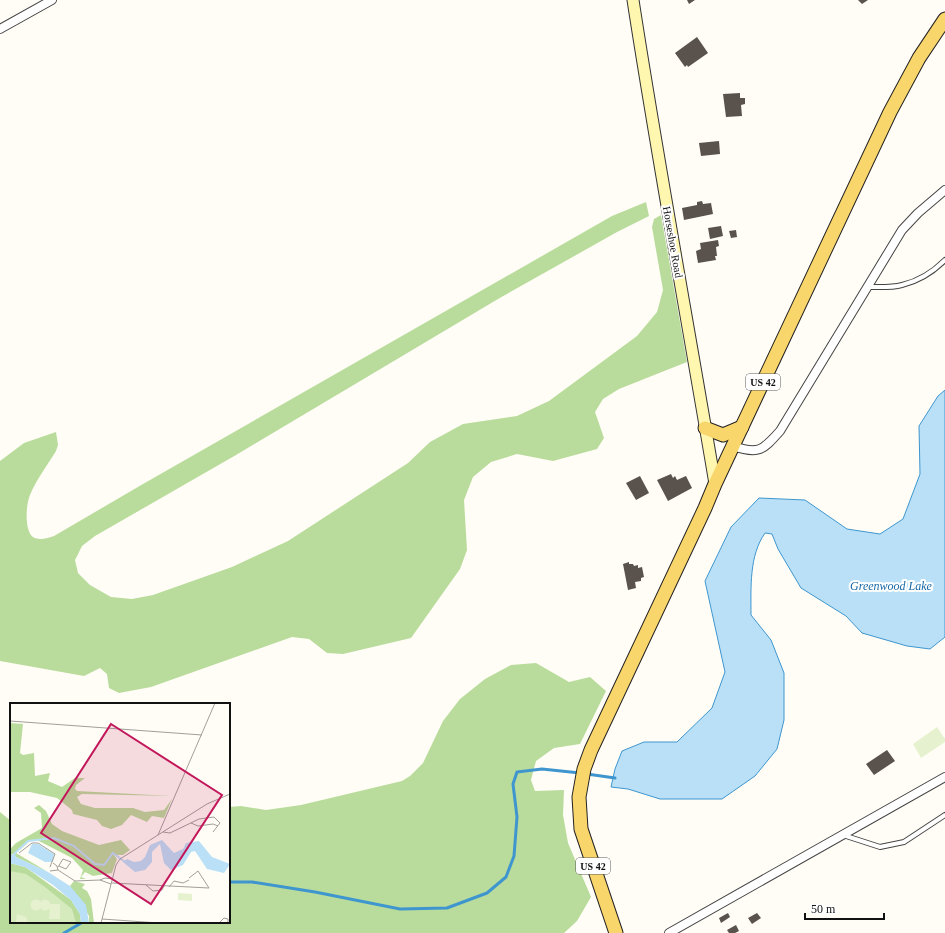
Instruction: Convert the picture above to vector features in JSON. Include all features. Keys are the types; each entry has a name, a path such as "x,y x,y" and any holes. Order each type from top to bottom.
{"main road":[{"name":"US 42","path":"616,933 581,829 579,797 582,777 592,750 715,484 890,112 919,58 945,19"},
{"path":"705,428 723,435 742,427"}],"street":[{"path":"0,29 52,0"},
{"name":"Horseshoe Road","path":"633,0 651,117 715,484"},
{"path":"733,446 748,451 764,448 780,431 902,230 918,213 945,190"},
{"path":"669,933 945,777"}],"lane":[{"path":"866,288 902,286 931,273 945,260"},
{"path":"841,835 880,847 904,842 945,815"}],"green space":[{"path":"646,202 649,216 617,232 498,299 236,455 95,536 82,546 75,560 78,573 90,585 111,597 132,599 153,595 232,567 288,541 408,463 430,442 463,424 517,416 549,401 637,336 657,312 663,290 652,227 654,219 661,215 687,362 619,389 603,399 595,412 604,438 597,449 553,461 517,454 491,462 473,477 464,500 467,550 460,569 411,638 343,654 327,653 309,639 292,637 151,687 119,693 109,688 107,674 100,668 84,676 0,661 0,461 24,443 56,432 58,445 56,451 32,489 27,510 28,529 33,537 41,539 54,536 612,216"},
{"path":"536,663 569,682 590,677 606,691 580,744 554,748 536,761 531,780 535,791 564,790 563,815 568,843 591,897 577,921 564,933 0,933 0,812 10,820 10,923 230,923 230,807 241,806 266,810 301,805 402,781 410,776 423,763 443,721 460,699 485,679 511,665"},
{"path":"937,727 945,739 945,742 921,758 913,744"}],"water":[{"name":"Greenwood Lake","path":"945,390 945,637 930,649 907,646 862,633 846,616 801,588 778,549 772,534 765,533 756,552 752,572 751,615 771,640 784,673 784,720 777,749 755,776 722,799 660,799 628,789 611,787 615,769 622,751 644,742 677,742 712,708 725,672 705,581 731,527 759,498 805,500 847,529 880,534 903,519 920,474 919,426 938,396"}],"building":[{"path":"687,0 695,0 689,4"},
{"path":"858,0 868,0 862,4"},
{"path":"697,37 708,53 688,67 687,65 685,67 675,53"},
{"path":"740,93 740,98 745,98 745,104 741,105 742,116 726,117 723,94"},
{"path":"719,141 720,154 701,156 699,143"},
{"path":"702,201 703,204 711,203 713,214 684,220 682,208 697,205 697,202"},
{"path":"721,226 723,236 710,239 708,228"},
{"path":"736,230 737,237 731,238 729,231"},
{"path":"718,240 719,246 716,247 716,260 698,263 696,251 701,249 700,243"},
{"path":"671,474 673,478 675,476 677,480 686,476 692,488 668,501 657,480"},
{"path":"640,476 649,493 636,500 626,483"},
{"path":"629,562 629,564 633,564 634,566 638,565 638,568 642,567 644,577 641,578 641,581 635,582 636,588 628,590 623,564"},
{"path":"887,750 895,761 874,775 866,764"},
{"path":"728,913 730,917 721,923 719,918"},
{"path":"757,913 761,918 752,924 748,918"},
{"path":"736,925 739,931 729,933 727,930"}],"waterway":[{"path":"230,882 252,882 315,892 400,909 447,908 487,893 506,877 514,856 517,817 513,784 517,772 542,769 580,773"},
{"path":"587,774 615,778"},
{"path":"64,933 81,923"}]}
